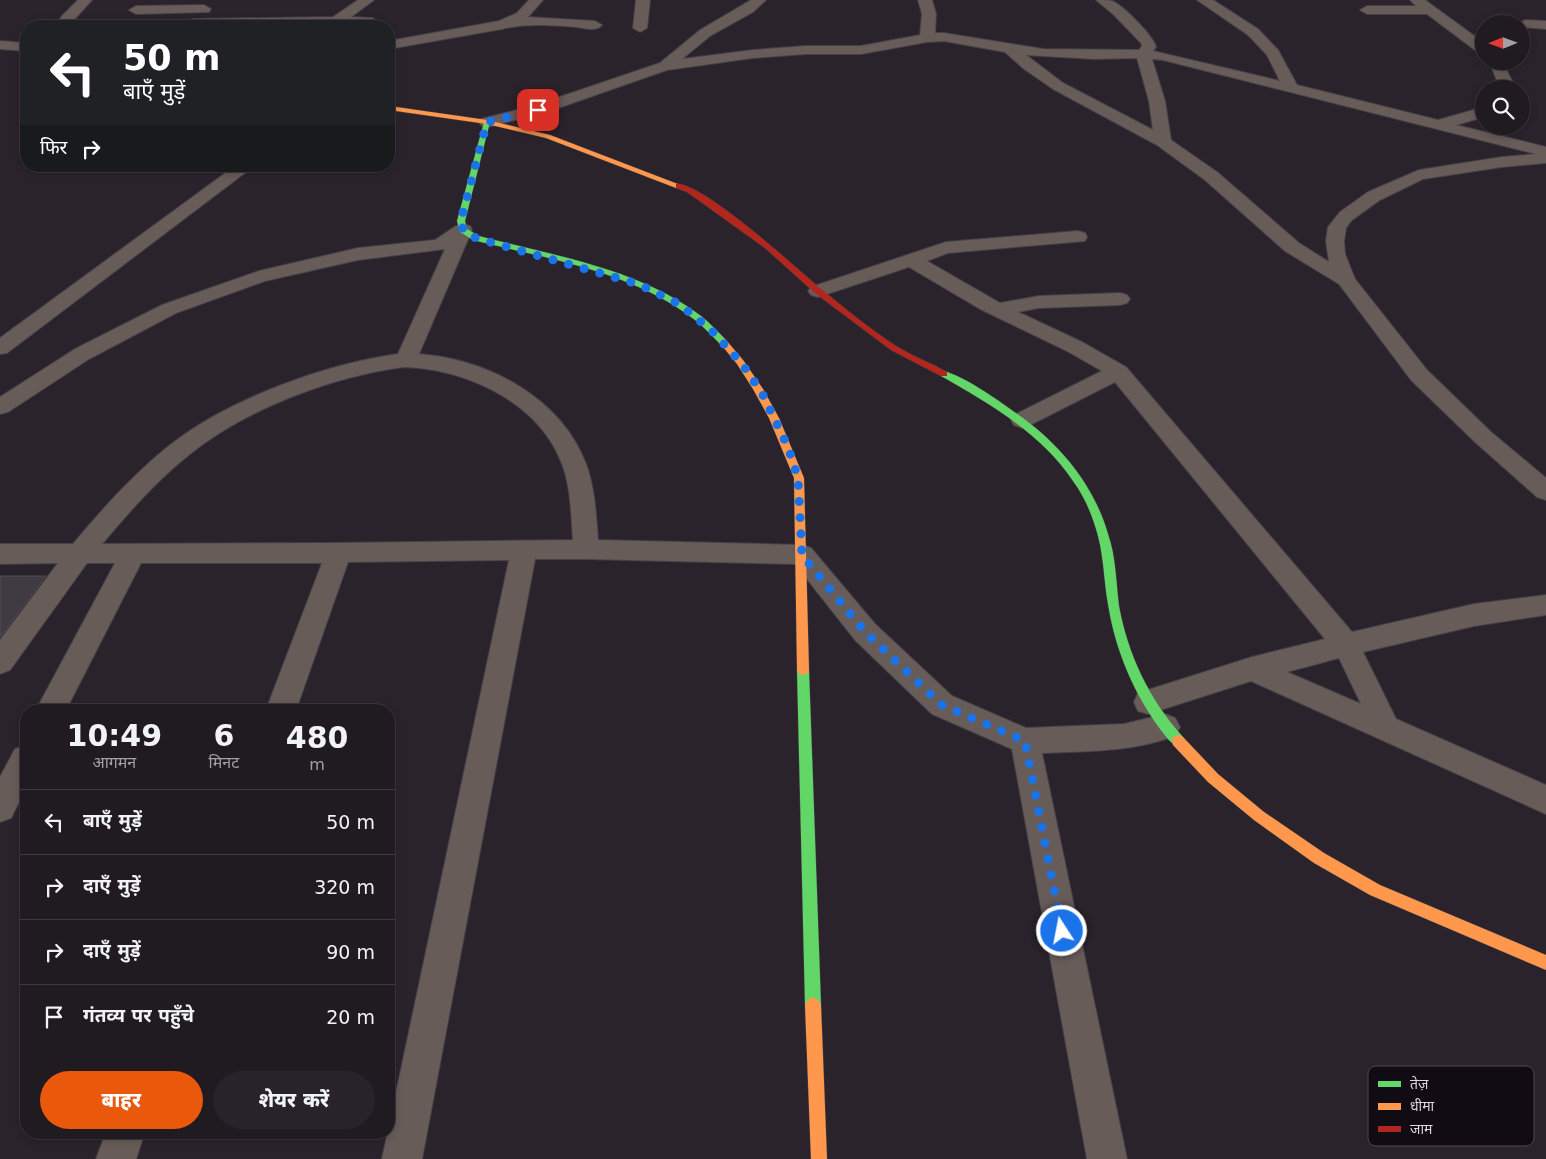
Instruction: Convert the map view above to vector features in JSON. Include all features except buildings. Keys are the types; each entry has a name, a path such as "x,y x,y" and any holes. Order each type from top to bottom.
{"street":[{"path":"67,19 85,0"},
{"path":"339,20 367,0"},
{"path":"514,21 526,14 536,0"},
{"path":"640,28 643,0"},
{"path":"665,66 705,32 748,9 760,0"},
{"path":"924,0 929,9 930,22 927,38"},
{"path":"1103,0 1118,11 1148,42 1149,47 1143,54"},
{"path":"1204,0 1253,32 1272,53 1290,86"},
{"path":"1417,0 1475,43"},
{"path":"136,10 208,5"},
{"path":"196,20 208,5"},
{"path":"1366,10 1429,10"},
{"path":"395,44 514,21 566,22 595,26"},
{"path":"1530,24 1546,24"},
{"path":"487,122 546,107 665,66 690,61 783,51 861,50 927,38 956,38 1010,49 1070,55 1143,54 1163,56 1290,86 1546,152"},
{"path":"0,45 20,47"},
{"path":"1010,49 1029,66 1058,86 1163,142 1211,176 1292,247 1346,280"},
{"path":"1143,54 1157,101 1163,142"},
{"path":"395,109 487,122 573,144 690,190 724,212 768,246 818,291 894,348 985,396 1022,420 1051,446 1070,468 1092,505 1103,535 1115,614 1125,653 1148,702 1165,727 1213,778 1259,816 1318,858 1375,890 1546,963"},
{"path":"1438,125 1475,115"},
{"path":"406,360 463,230 461,220 487,122"},
{"path":"1546,159 1502,162 1419,175 1374,196 1346,216 1337,227 1336,254 1346,280 1418,375 1482,437 1537,476 1546,491"},
{"path":"0,348 238,172"},
{"path":"0,406 82,354 169,309 258,276 358,254 440,245 463,230"},
{"path":"463,230 476,238 638,284 679,304 712,331 743,365 762,393 788,447 798,478 802,555 806,818 819,1159"},
{"path":"818,291 946,248 1078,237"},
{"path":"910,259 997,310 1074,345 1118,372 1346,645 1381,716 1382,726"},
{"path":"997,310 1039,302 1120,299"},
{"path":"0,662 77,555 130,494 187,444 259,405 297,389 357,369 406,360 444,364 486,380 522,398 548,418 563,441 575,465 586,549"},
{"path":"1022,420 1118,372"},
{"path":"0,554 338,554 586,549 802,555 865,632 942,705 1025,741 1124,738 1165,727"},
{"path":"402,1159 524,551"},
{"path":"283,704 338,554"},
{"path":"54,704 132,555"},
{"path":"1148,702 1252,669 1346,645 1474,615 1546,605"},
{"path":"1252,669 1546,800"},
{"path":"1025,741 1107,1159"},
{"path":"0,808 20,770"},
{"path":"116,1159 123,1139"}],"traffic: fast":[{"path":"487,122 461,221 463,230 476,238 575,263 641,285 671,300 699,319 723,342"},
{"path":"944,374 970,388 1019,420 1061,457 1078,480 1092,505 1103,534 1115,613 1130,665 1146,698 1178,741"},
{"path":"803,670 813,1005"}],"traffic: slow":[{"path":"395,109 487,122 548,136 679,186"},
{"path":"723,342 740,362 758,389 774,418 799,478 803,670"},
{"path":"1178,741 1213,778 1259,816 1319,858 1375,890 1546,963"},
{"path":"813,1005 819,1159"}],"traffic: jam":[{"path":"679,186 690,190 768,246 818,291 894,348 944,374"}],"route":[{"path":"538,110 487,122 461,220 463,230 476,238 638,284 679,304 712,331 743,365 762,393 788,447 798,478 802,555 865,632 942,705 1025,741 1062,931"}]}
